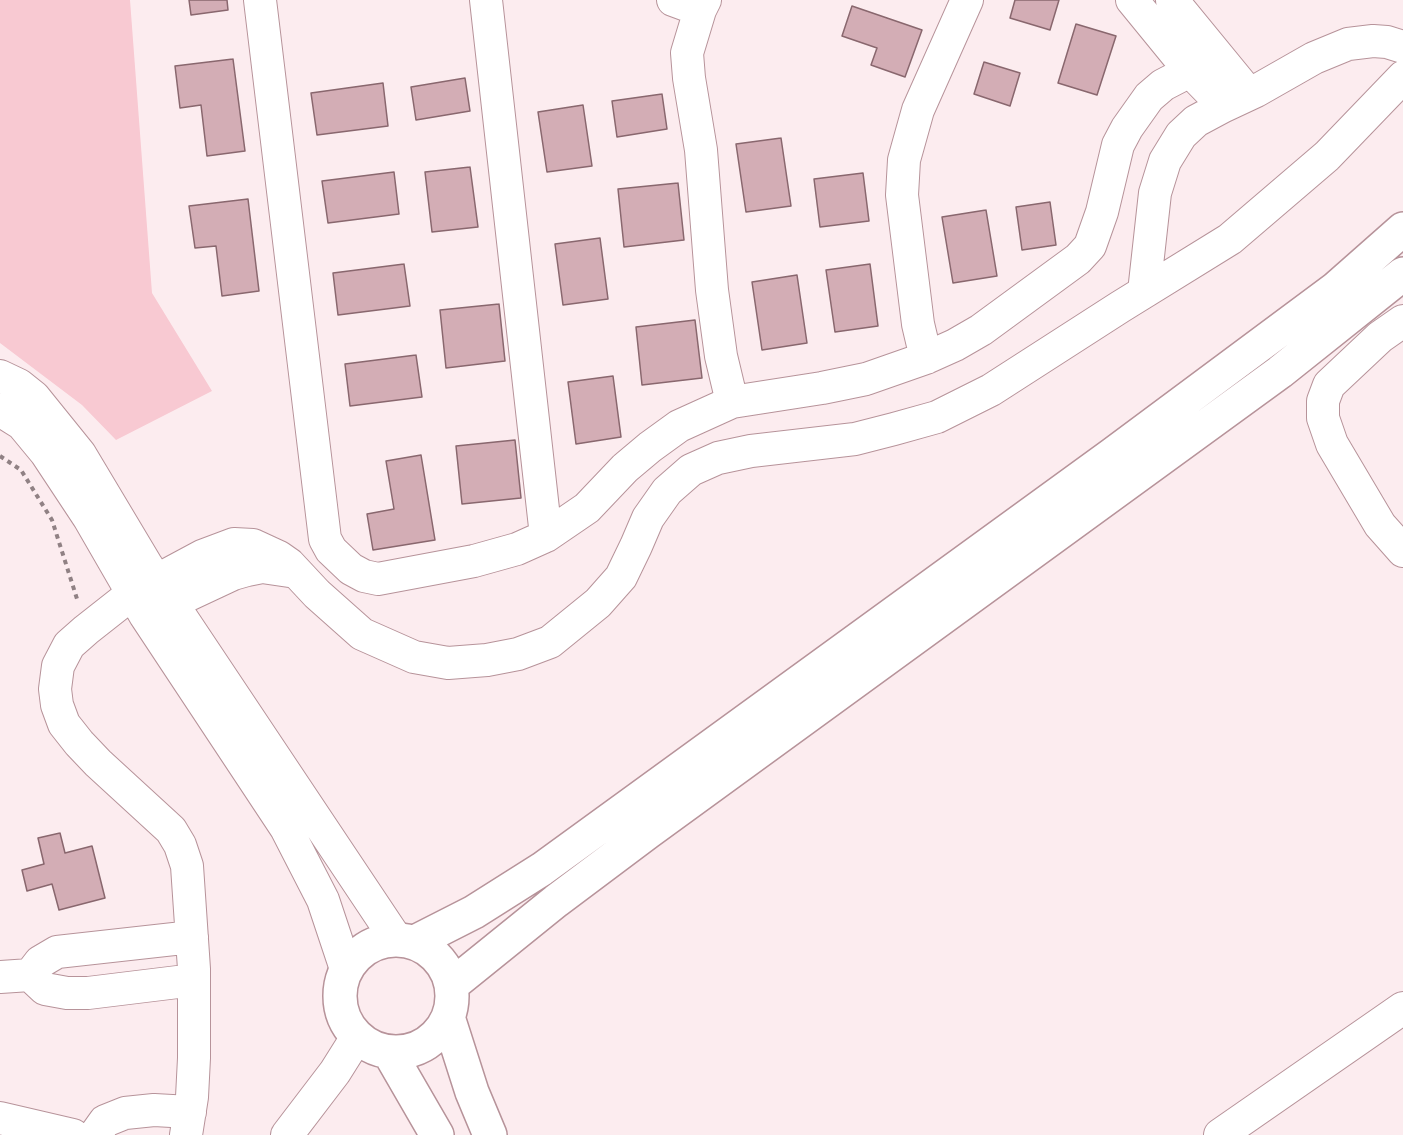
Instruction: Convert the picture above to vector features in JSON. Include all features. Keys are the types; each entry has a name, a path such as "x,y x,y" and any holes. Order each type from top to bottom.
{"highway":[{"path":"405,941 432,952 445,967 452,985 453,1001 448,1017 439,1033 425,1044 407,1051 389,1052 372,1047 357,1037 346,1022 340,1005 340,986 346,969 359,953 376,943 405,941 474,912 542,869 1113,454 1326,296 1403,229"},
{"path":"452,985 556,901 667,818 1280,372 1403,274"},
{"path":"448,1017 472,1092 490,1135"},
{"path":"389,1052 437,1135"}],"street":[{"path":"260,0 325,539 331,550 351,569 364,576 378,579 474,561 517,549 546,536 587,508 625,468 664,436 679,426 732,402 866,379 926,358 981,330 1078,259 1090,246 1102,212 1118,145 1127,128 1149,97 1162,85 1190,71"},
{"path":"486,0 546,536"},
{"path":"926,358 918,324 902,195 904,160 918,110 967,0"},
{"path":"1132,0 1190,71 1236,100"},
{"path":"1172,0 1236,100"},
{"path":"693,3 687,52 689,78 701,150 712,290 721,356 732,402"},
{"path":"1144,292 1155,194 1165,161 1181,135 1196,121 1314,58 1348,44 1373,40 1403,47"},
{"path":"95,1135 105,1121 125,1113 154,1110 188,1123 194,1058 192,937 187,866 180,845 171,830 79,743 64,724 57,705 55,689 58,666 69,645 96,623 152,598 262,567 296,572 362,634 414,657 448,663 487,660 518,654 550,642 598,603 621,577 648,518 667,491 691,470 718,458 751,451 855,439 937,417 991,390 1230,239 1327,156 1403,77"},
{"path":"1403,321 1380,337 1329,386 1323,401 1323,418 1332,444 1380,525 1403,551"},
{"path":"0,376 20,385 34,397 80,454 152,598 286,828 323,900 346,969"},
{"path":"0,410 22,424 46,453 89,518 152,598 405,941"},
{"path":"15,976 57,952 192,937"},
{"path":"15,976 45,989 67,993 88,993 194,980"},
{"path":"1221,1135 1403,1008"},
{"path":"287,1135 335,1072 357,1037"},
{"path":"15,1125 73,1135"}],"path":[{"path":"0,456 21,470 52,520 96,623"}],"shaded area":[{"path":"0,0 130,0 152,293 212,391 116,440 82,405 0,343"}],"building":[{"path":"189,0 227,0 228,10 191,15"},
{"path":"1015,0 1059,0 1050,30 1010,18"},
{"path":"852,6 922,30 905,77 871,65 877,48 842,36"},
{"path":"1076,24 1116,36 1097,95 1058,83"},
{"path":"233,59 245,151 207,156 201,105 180,108 175,66"},
{"path":"984,62 1020,73 1010,106 974,94"},
{"path":"465,78 470,111 416,120 411,87"},
{"path":"383,83 388,126 317,135 311,93"},
{"path":"662,94 667,129 617,137 612,101"},
{"path":"583,105 592,166 547,172 538,112"},
{"path":"781,138 791,206 746,212 736,144"},
{"path":"470,167 478,227 432,232 425,172"},
{"path":"394,172 399,214 328,223 322,181"},
{"path":"863,173 869,221 820,227 814,179"},
{"path":"678,183 684,240 624,247 618,189"},
{"path":"248,199 259,291 222,296 216,246 195,248 189,206"},
{"path":"1050,202 1056,245 1022,250 1016,207"},
{"path":"986,210 997,276 953,283 942,217"},
{"path":"600,238 608,299 563,305 555,244"},
{"path":"404,264 410,306 338,315 333,273"},
{"path":"870,264 878,326 835,332 826,270"},
{"path":"797,275 807,343 762,350 752,282"},
{"path":"499,304 505,361 446,368 440,310"},
{"path":"695,320 702,378 642,385 636,327"},
{"path":"416,355 422,397 350,406 345,364"},
{"path":"613,376 621,437 576,444 568,382"},
{"path":"515,440 521,498 462,504 456,446"},
{"path":"421,455 435,540 373,550 367,514 394,509 386,461"},
{"path":"60,833 65,853 92,846 105,898 59,910 52,884 27,891 22,870 44,864 38,838"}]}
